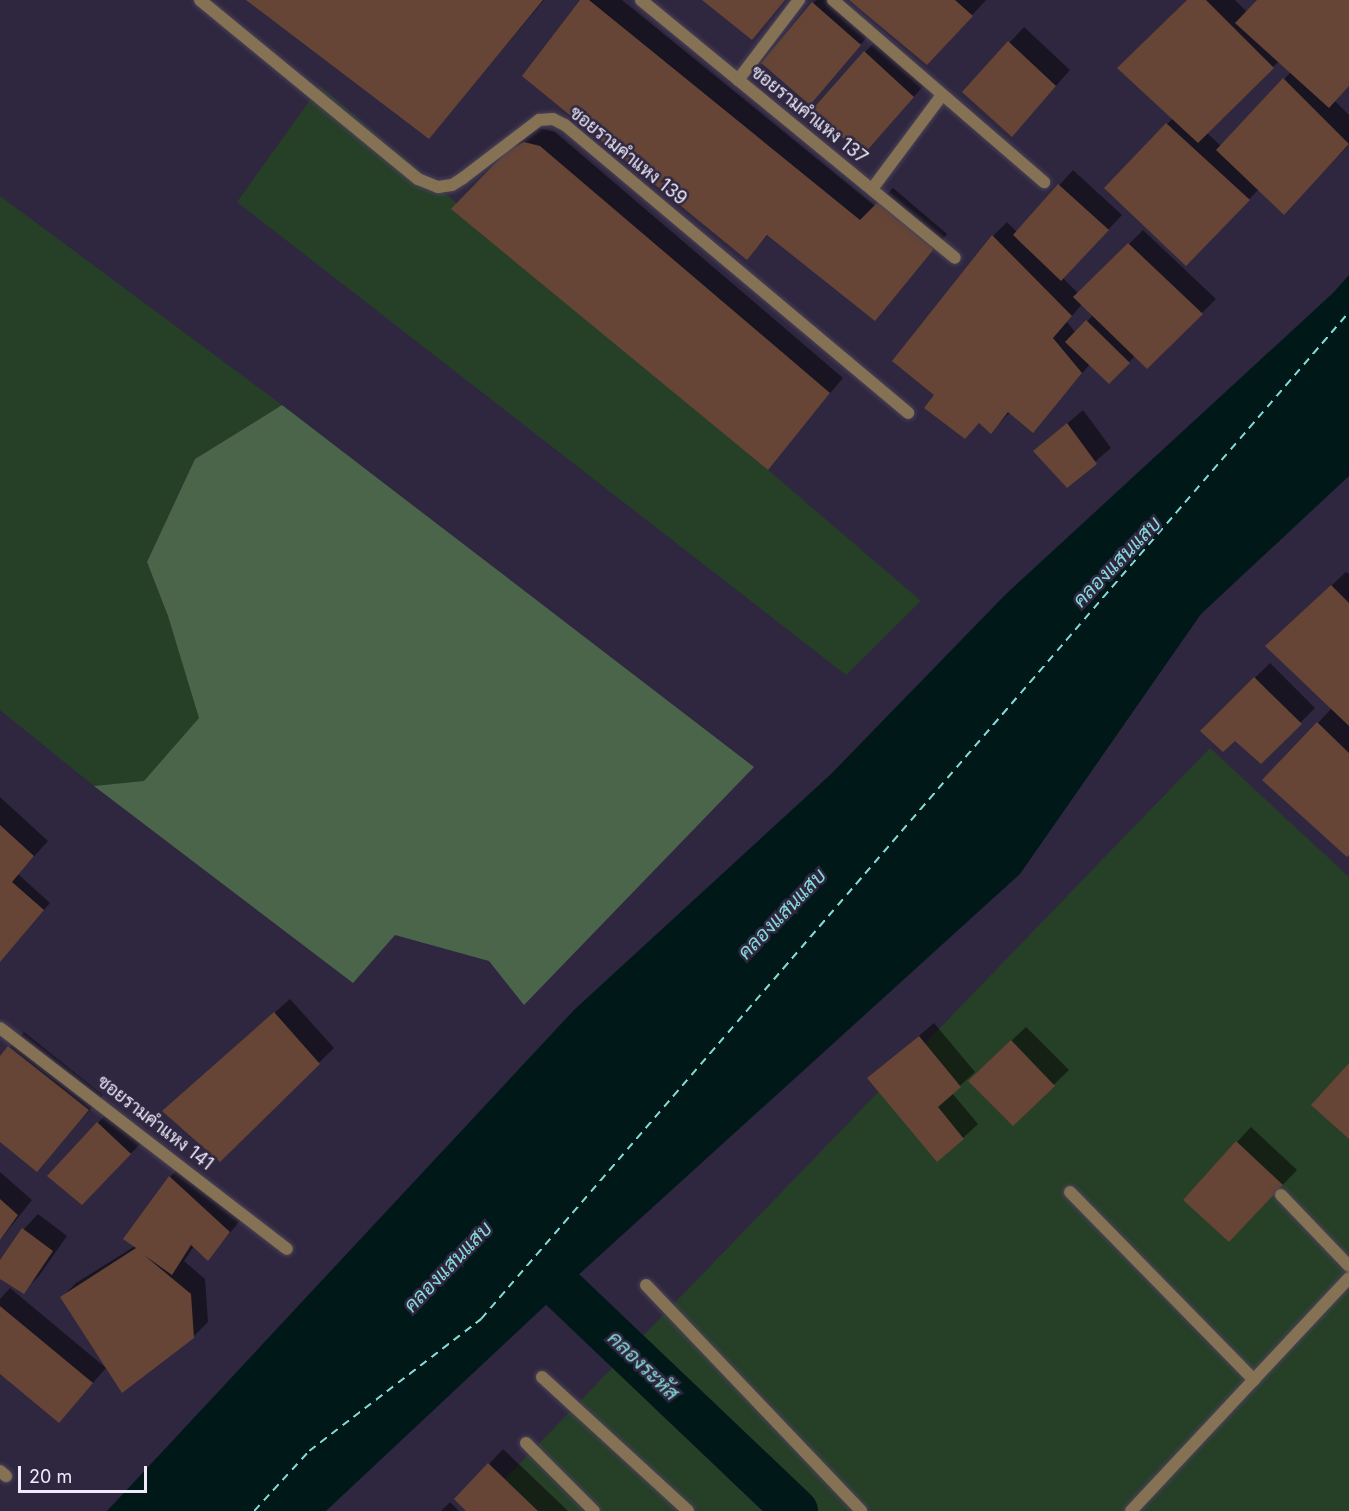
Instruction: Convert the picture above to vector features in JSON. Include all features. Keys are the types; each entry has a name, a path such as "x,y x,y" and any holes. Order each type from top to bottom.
{"street":[{"name":"ซอยรามคำแหง 139","path":"200,0 418,179 438,187 452,185 463,178 539,120 553,119 565,125 908,413"},
{"name":"ซอยรามคำแหง 137","path":"641,0 955,258"},
{"path":"738,80 799,0"},
{"path":"833,0 1044,182"},
{"path":"872,189 942,94"},
{"name":"ซอยรามคำแหง 141","path":"0,1028 286,1249"},
{"path":"1070,1192 1254,1380"},
{"path":"1281,1195 1349,1266"},
{"path":"1131,1511 1349,1278"},
{"path":"646,1285 861,1511"},
{"path":"542,1377 688,1511"},
{"path":"526,1443 594,1511"}],"green space":[{"path":"320,86 921,601 846,675 237,202"},
{"path":"0,196 282,405 195,459 147,562 168,616 200,718 144,782 94,786 0,710"},
{"path":"282,405 754,767 524,1005 489,961 395,935 353,983 94,786 144,781 199,718 168,616 147,562 195,459"},
{"path":"1210,748 1349,877 1349,1511 474,1511"}],"water":[{"name":"คลองแสนแสบ","path":"1349,275 1349,476 1201,614 1020,874 565,1287 326,1511 107,1511 574,1010 831,774 1006,594 1334,292"}],"building":[{"path":"246,0 543,0 429,139"},
{"path":"580,0 589,0 860,220 878,202 934,249 875,321 767,235 747,260 522,76"},
{"path":"702,0 785,0 752,40"},
{"path":"849,0 955,0 973,16 927,65"},
{"path":"1187,0 1206,0 1274,68 1198,143 1117,68"},
{"path":"1257,0 1349,0 1349,86 1329,108 1235,23"},
{"path":"812,2 861,45 810,105 761,63"},
{"path":"1008,41 1056,86 1012,137 962,92"},
{"path":"864,51 914,97 863,155 811,111"},
{"path":"1283,78 1349,144 1284,215 1216,150"},
{"path":"1166,123 1250,200 1186,266 1104,188"},
{"path":"524,142 540,146 830,393 768,470 451,209 507,151"},
{"path":"1058,184 1109,230 1061,281 1013,235"},
{"path":"992,235 1072,316 1053,338 1082,373 1033,433 1008,412 991,434 979,423 965,439 924,408 934,395 892,361"},
{"path":"1128,243 1203,314 1147,369 1073,297"},
{"path":"1086,320 1130,363 1109,384 1065,342"},
{"path":"1067,423 1097,464 1067,488 1033,451"},
{"path":"1331,585 1349,603 1349,726 1265,646"},
{"path":"1254,677 1302,724 1261,764 1235,741 1223,752 1200,731"},
{"path":"1317,722 1349,753 1349,855 1347,857 1262,780"},
{"path":"0,825 34,856 12,882 44,910 0,962"},
{"path":"274,1012 320,1064 220,1162 162,1111"},
{"path":"919,1036 961,1087 938,1107 964,1139 937,1162 867,1078"},
{"path":"1011,1040 1055,1086 1013,1126 968,1081"},
{"path":"8,1046 89,1110 37,1172 0,1142 0,1056"},
{"path":"1349,1063 1349,1139 1311,1105"},
{"path":"97,1122 131,1154 82,1205 47,1176"},
{"path":"1236,1141 1283,1185 1229,1242 1183,1200"},
{"path":"169,1176 230,1232 208,1261 191,1245 172,1275 144,1255 191,1294 194,1338 122,1393 60,1297 136,1248 123,1239"},
{"path":"0,1199 18,1215 0,1240"},
{"path":"22,1228 53,1251 24,1294 0,1279 0,1260"},
{"path":"0,1306 93,1383 59,1423 0,1374"},
{"path":"488,1463 538,1511 466,1511 454,1499"}],"waterway":[{"name":"คลองระหัส","path":"517,1246 795,1511"}],"ferry route":[{"path":"254,1511 309,1451 481,1319 1349,312"}]}
